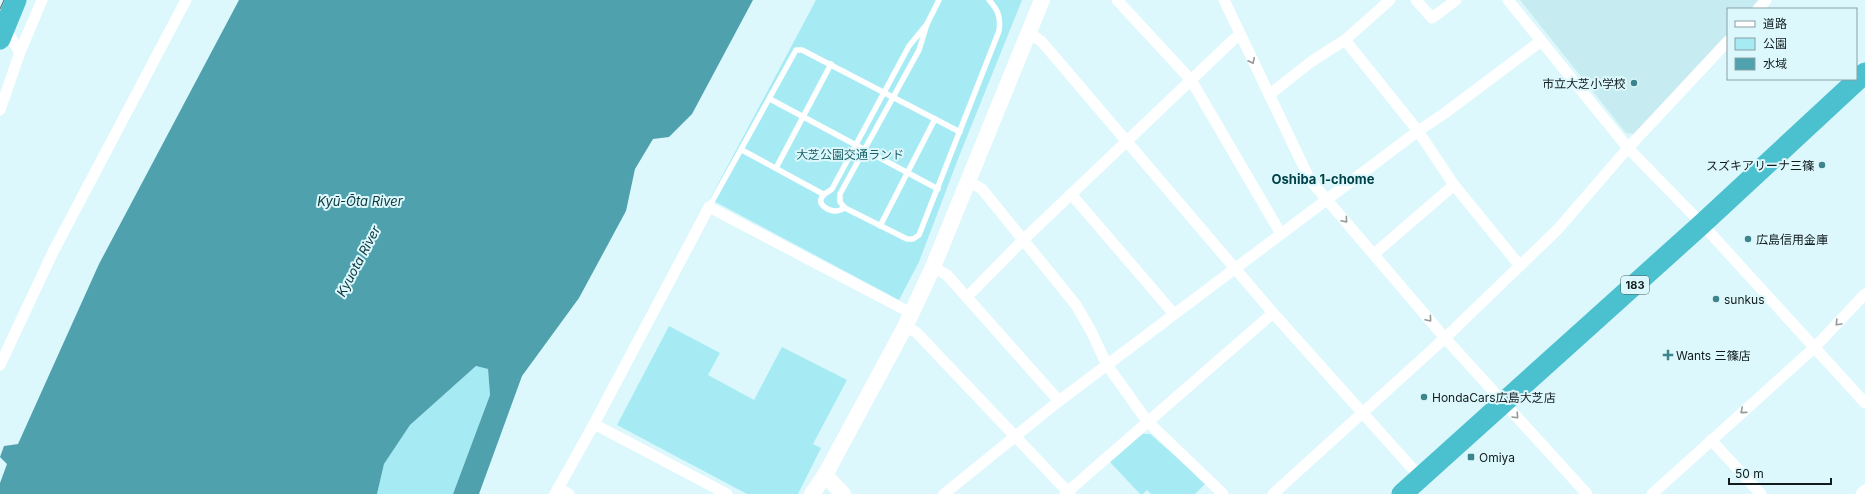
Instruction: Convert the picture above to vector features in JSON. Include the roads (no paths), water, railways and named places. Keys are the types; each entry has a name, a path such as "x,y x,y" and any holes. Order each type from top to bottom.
{"highway":[{"path":"2,33 16,0"},
{"name":"183","path":"1402,494 1702,224 1865,73"}],"street":[{"path":"0,110 20,52 42,0"},
{"path":"0,365 53,252 186,0"},
{"path":"812,494 825,475 908,320 933,267 1042,0"},
{"path":"1117,0 1191,80 1281,234"},
{"path":"1224,0 1310,180 1445,338 1587,494"},
{"path":"1269,95 1312,61 1345,40 1390,0"},
{"path":"1416,0 1432,18 1456,0"},
{"path":"1508,0 1628,148 1702,224 1865,403"},
{"path":"1759,8 1766,0"},
{"path":"1028,32 1042,42 1273,313 1420,477"},
{"path":"2,33 20,52"},
{"path":"967,297 1023,240 1240,35"},
{"path":"1345,40 1418,131 1454,185 1520,266"},
{"path":"944,494 1059,400 1418,131 1445,113 1541,41"},
{"path":"1273,494 1445,338 1558,229 1628,148 1727,42"},
{"path":"968,181 982,189 1076,305 1091,331 1107,365 1147,421 1223,494"},
{"path":"1374,254 1454,185"},
{"path":"1071,194 1174,314"},
{"path":"569,494 556,491 594,424 709,207 908,320 916,332 1015,435 1067,493 1147,421 1273,313"},
{"path":"933,267 947,275 1059,400"},
{"path":"1652,494 1814,348 1865,294"},
{"path":"594,424 727,494"},
{"path":"1711,440 1761,494"},
{"path":"825,475 844,494"},
{"path":"1861,494 1865,490"}],"lane":[{"path":"939,0 927,24 918,50 840,194 840,202 845,208 907,239 913,239 919,236 1000,31 1001,21 998,10 989,0"},
{"path":"845,208 837,211 828,209 822,204 820,199 823,194 832,189 909,46 927,24"},
{"path":"709,207 742,150 796,50 802,50 831,64 960,132"},
{"path":"776,168 831,64"},
{"path":"770,99 938,189"},
{"path":"880,226 935,119"},
{"path":"742,150 823,194"}],"water":[{"name":"Kyū-Ōta River","path":"239,0 753,0 692,114 669,137 653,139 635,169 626,211 579,298 522,376 479,494 453,494 490,395 488,369 476,366 410,425 384,464 377,494 0,494 0,483 7,464 0,457 4,446 18,444 99,264"}],"tram line":[{"path":"0,9 4,0"}],"place":[{"name":"市立大芝小学校","path":"1634,83"},
{"name":"スズキアリーナ三篠","path":"1822,165"},
{"name":"広島信用金庫","path":"1748,239"},
{"name":"sunkus","path":"1716,299"},
{"name":"Wants 三篠店","path":"1668,355"},
{"name":"HondaCars広島大芝店","path":"1424,397"},
{"name":"Omiya","path":"1471,457"}],"district":[{"name":"Oshiba 1-chome","path":"1323,179"}],"park label":[{"name":"大芝公園交通ランド","path":"850,154"}],"water label":[{"name":"Kyuota River","path":"358,261"}]}
